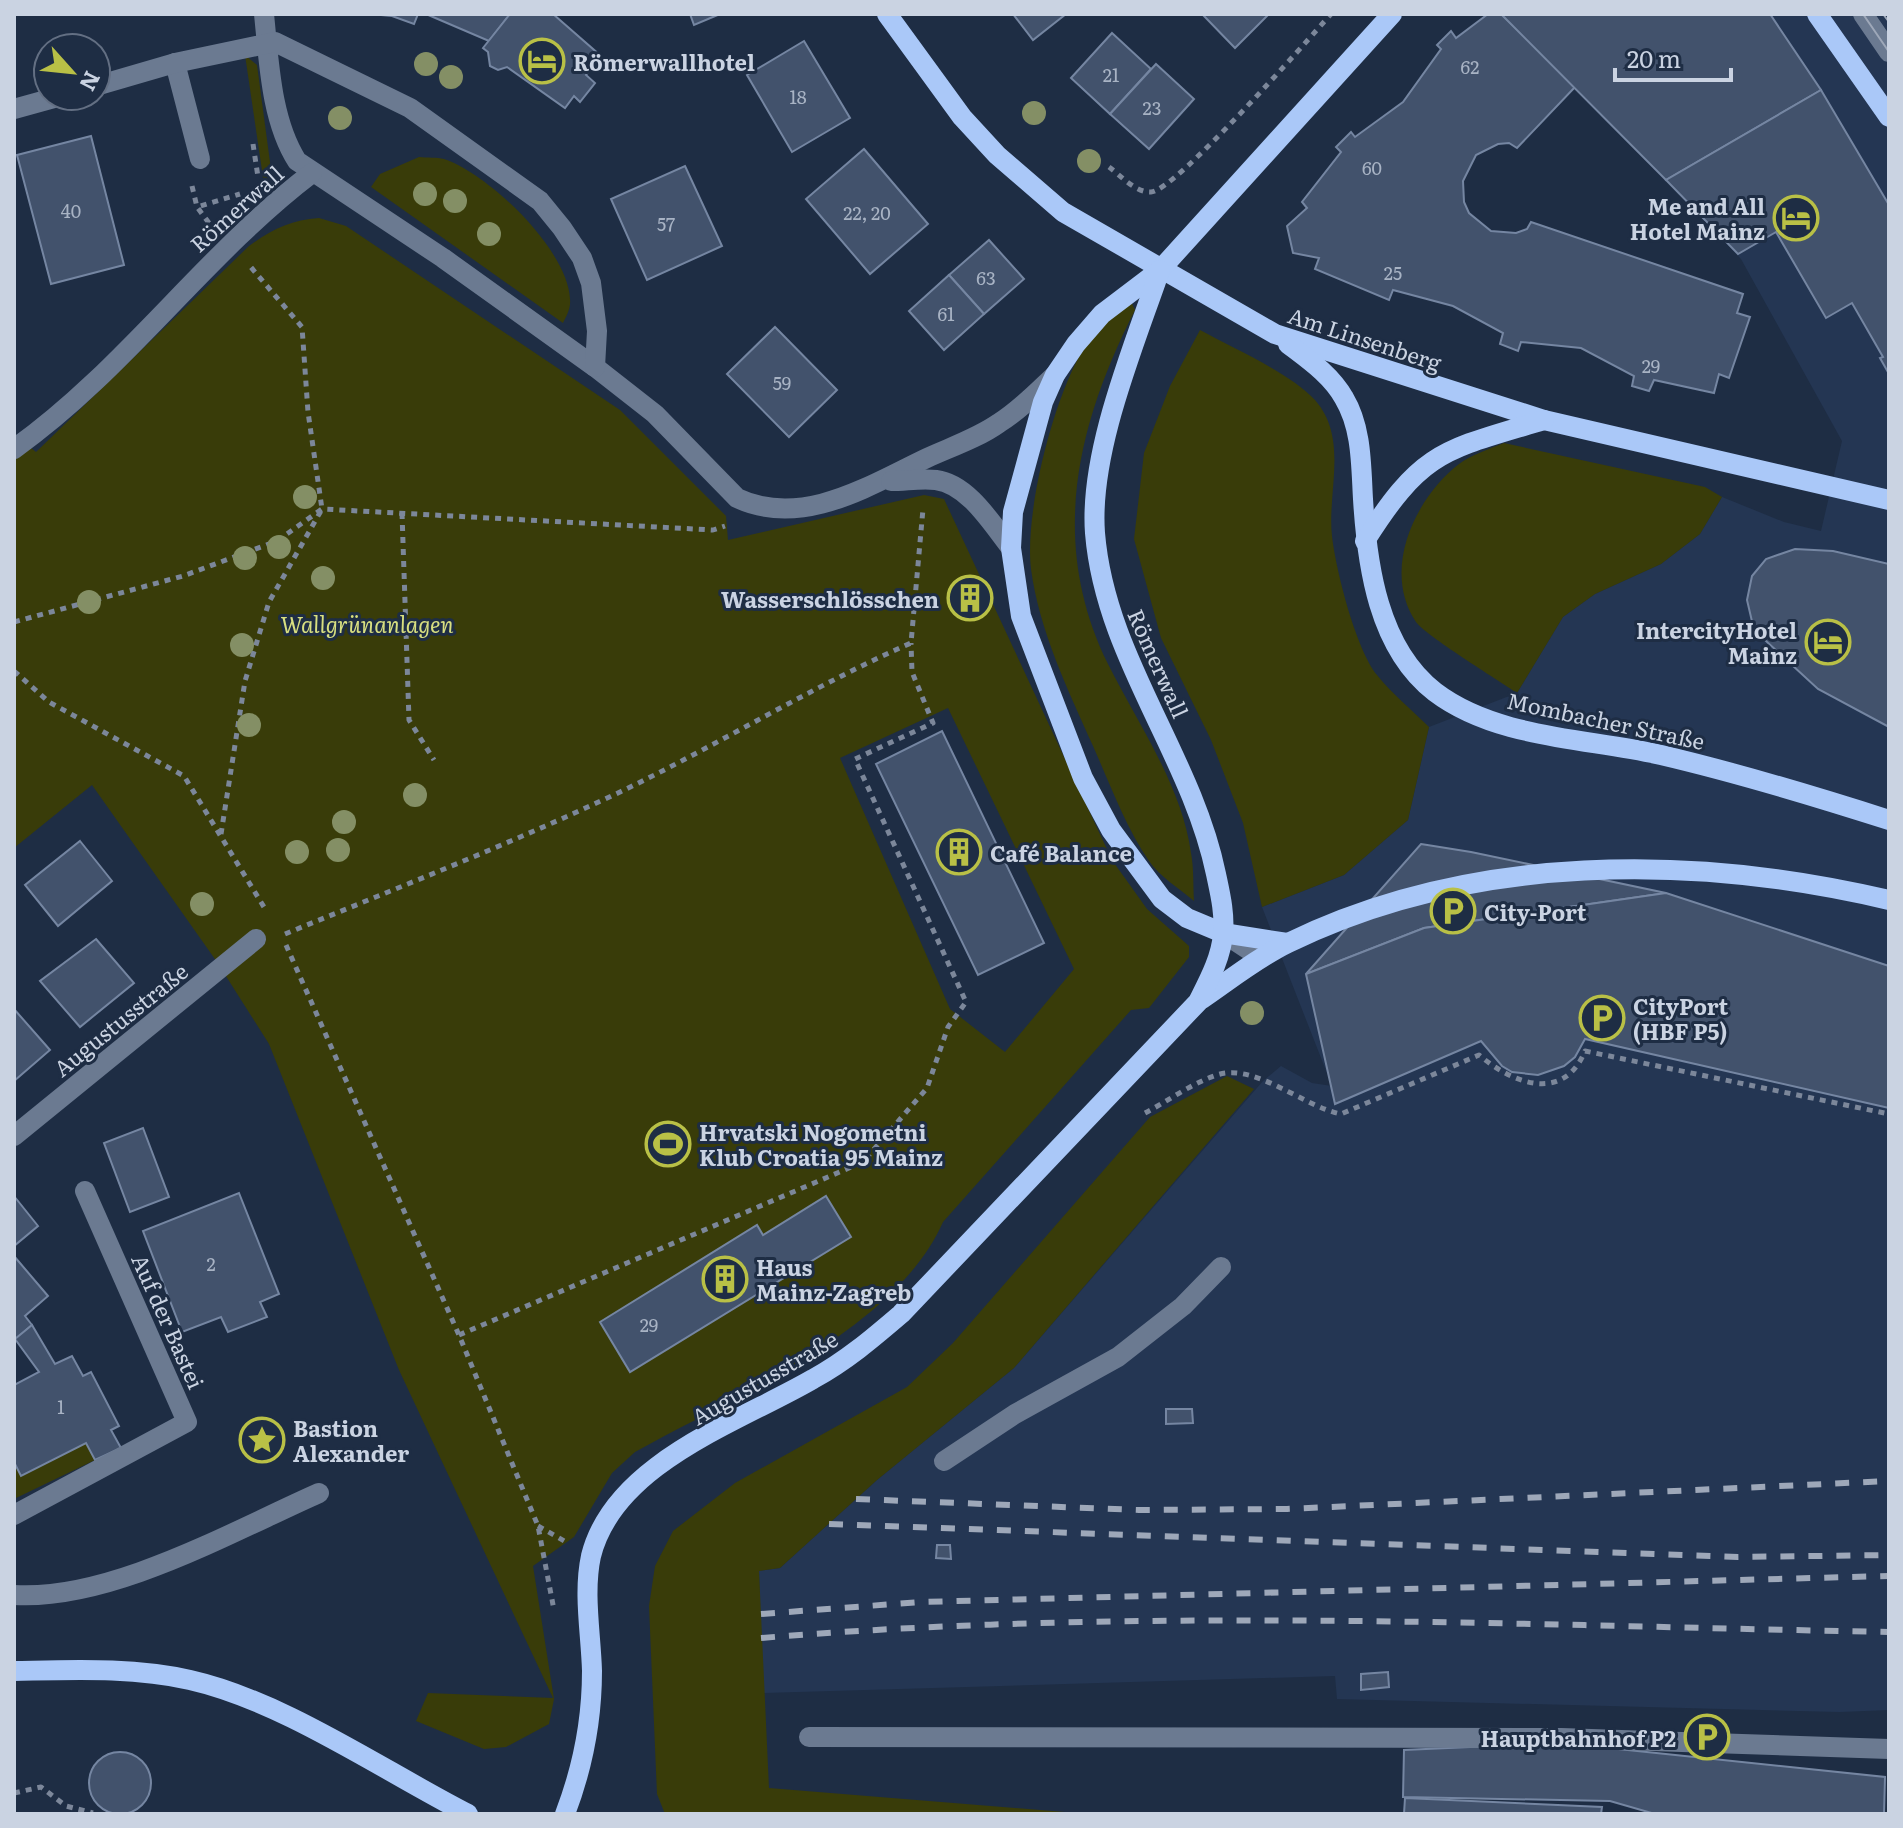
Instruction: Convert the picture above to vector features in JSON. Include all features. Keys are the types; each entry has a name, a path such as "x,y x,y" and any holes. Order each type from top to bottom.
{"main road":[{"name":"Am Linsenberg","path":"887,14 930,78 997,155 1075,221 1275,334 1544,420 1889,500"},
{"name":"Römerwall","path":"1287,943 1223,933 1200,925 1162,899 1111,830 1083,778 1033,652 1014,588 1011,548 1020,477 1055,375 1102,314 1160,270 1392,14"},
{"path":"1817,14 1889,117"},
{"name":"Römerwall","path":"1160,270 1101,459 1095,531 1111,618 1192,792 1210,844 1223,907 1223,933"},
{"name":"Mombacher Straße","path":"1275,334 1323,371 1344,397 1353,418 1360,449 1365,541 1375,589 1394,641 1412,668 1433,691 1457,707 1502,724 1704,765 1889,820"},
{"path":"1365,541 1403,485 1430,460 1454,448 1544,420"},
{"path":"1198,1002 1261,958 1340,920 1425,894 1503,877 1675,870 1816,883 1889,900"},
{"name":"Augustusstraße","path":"565,1814 582,1765 590,1719 588,1609 591,1556 605,1522 629,1490 665,1460 816,1378 862,1348 921,1294 1072,1130 1198,1002 1213,971 1223,933"},
{"path":"14,1671 147,1672 219,1687 301,1725 468,1814"}],"street":[{"path":"264,14 287,145 297,161 312,173"},
{"path":"1863,14 1889,52"},
{"path":"112,81 267,42 295,49 410,108 448,132 540,201 582,258 595,308 595,367"},
{"path":"175,63 200,159"},
{"name":"Römerwall","path":"14,449 108,368 263,210 312,173 443,258 595,367 655,414 737,498 754,506 799,508 834,500 887,481 997,425 1055,375"},
{"name":"Römerwall","path":"887,481 937,480 953,486 967,496 1011,548"},
{"path":"1223,933 1261,958"},
{"name":"Augustusstraße","path":"14,1136 256,939"},
{"name":"Auf der Bastei","path":"14,1515 187,1422 85,1191"},
{"path":"944,1461 1015,1414 1118,1357 1183,1306 1221,1267"},
{"path":"14,1595 80,1591 119,1580 319,1493"},
{"path":"809,1737 1561,1738 1889,1749"}],"path":[{"path":"1109,167 1144,192 1152,192 1169,184 1331,14"},
{"path":"221,835 245,681 269,602 322,509 308,412 302,327 240,255"},
{"path":"459,1335 863,1162 927,1088 948,1027 966,1002 855,759 933,723 912,672 911,643 923,505"},
{"path":"14,622 196,571 277,541 322,509 713,530 738,521"},
{"path":"402,513 409,720 434,760"},
{"path":"282,935 489,851 622,791 844,672 911,643"},
{"path":"14,671 49,702 184,776 282,935 459,1335 538,1526 554,1610"},
{"path":"1145,1113 1216,1075 1232,1072 1263,1081 1341,1114 1479,1055 1497,1071 1522,1083 1547,1083 1568,1076 1579,1065 1585,1051 1889,1114"},
{"path":"14,1793 41,1787 66,1806 93,1813"}],"shaded area":[{"path":"1501,14 1889,14 1889,1710 1840,1712 1337,1699 1335,1676 763,1693 759,1571 780,1568 877,1480 1014,1368 1263,1081 1281,1066 1312,1083 1332,1086 1262,907 1344,875 1408,820 1429,727 1517,693 1563,617 1595,594 1661,564 1700,534 1722,497 1784,522 1821,531 1842,441 1741,259 1576,86"}],"green space":[{"path":"245,55 257,65 272,177 265,191"},
{"path":"419,157 444,159 462,167 523,216 556,259 566,280 570,302 563,323 371,187 380,174"},
{"name":"Wallgrünanlagen","path":"319,218 346,226 620,410 726,516 728,540 924,495 944,499 1112,860 1147,909 1189,946 1189,957 1149,1008 1131,1010 943,1222 920,1260 889,1295 851,1327 808,1356 635,1452 612,1473 574,1537 533,1566 554,1699 549,1724 506,1747 484,1749 416,1721 428,1693 553,1698 399,1370 269,1044 217,962 92,785 14,848 14,434 36,452 249,246 282,226","holes":["948,708 1074,969 1005,1052 950,1009 840,758"]},
{"path":"1129,297 1135,310 1098,396 1085,440 1077,484 1075,528 1079,573 1090,618 1108,664 1169,780 1178,804 1191,853 1194,901 1153,867 1125,819 1056,659 1041,615 1031,569 1032,515 1038,482 1045,449 1066,385 1091,337"},
{"path":"1200,330 1291,380 1315,400 1325,415 1334,448 1332,536 1342,589 1355,629 1377,675 1429,727 1408,820 1344,875 1262,907 1243,823 1211,740 1161,638 1134,539 1144,453 1170,386"},
{"path":"1504,443 1705,487 1722,497 1700,534 1661,564 1595,594 1563,617 1517,693 1422,628 1406,602 1402,580 1408,536 1429,496 1459,464"},
{"path":"1227,1076 1254,1089 1014,1368 877,1480 780,1568 759,1571 769,1788 1089,1814 665,1814 657,1794 649,1606 655,1566 673,1531 735,1483 907,1387 953,1343 1150,1117"},
{"path":"86,1443 95,1460 14,1499 14,1462 22,1476"}],"building":[{"path":"370,14 418,14 414,24 392,16"},
{"path":"426,14 510,14 489,41"},
{"name":"Römerwallhotel","path":"510,14 553,14 601,56 586,75 595,83 580,102 574,96 565,108 507,67 498,70 490,66 488,52 483,48"},
{"path":"690,14 720,14 694,25"},
{"path":"1013,14 1066,14 1033,40"},
{"path":"1202,14 1269,14 1235,48"},
{"path":"1488,14 1501,14 1576,86 1517,148 1509,143 1498,144 1476,155 1463,181 1464,202 1469,213 1491,231 1516,233 1527,229 1531,222 1743,294 1737,313 1750,317 1729,378 1719,374 1714,393 1654,380 1649,391 1632,386 1634,376 1581,348 1521,342 1518,351 1500,344 1503,333 1453,306 1393,290 1389,300 1315,269 1319,258 1293,253 1287,226 1307,208 1302,202 1341,152 1336,147 1351,132 1355,137 1403,102 1441,49 1437,45 1451,31 1456,38"},
{"path":"1501,14 1770,14 1821,90 1666,180"},
{"path":"1112,33 1151,69 1110,114 1071,78"},
{"path":"804,41 850,118 792,152 747,75"},
{"path":"1156,64 1194,99 1149,149 1110,114"},
{"name":"Me and All Hotel Mainz","path":"1821,90 1889,205 1889,374 1880,358 1883,357 1852,303 1826,318 1776,232 1738,254 1666,180"},
{"path":"91,136 124,265 51,284 17,155"},
{"path":"864,149 928,224 870,274 806,199"},
{"path":"685,166 722,246 647,280 611,199"},
{"path":"989,240 1024,279 984,314 949,275"},
{"path":"949,275 984,314 944,350 909,311"},
{"path":"775,327 837,390 789,437 727,374"},
{"name":"IntercityHotel Mainz","path":"1795,549 1833,551 1889,564 1889,727 1818,689 1754,630 1747,600 1752,576 1766,559"},
{"name":"Wasserschlösschen","path":"970,582 981,587 986,598 981,609 970,614 959,609 954,598 959,587"},
{"name":"Café Balance","path":"942,731 1044,943 978,975 876,764"},
{"path":"80,841 112,881 58,926 25,885"},
{"name":"City-Port","path":"1421,844 1666,893 1424,928 1306,974"},
{"name":"CityPort (HBF P5)","path":"1666,893 1889,966 1889,1108 1585,1039 1575,1057 1564,1066 1538,1075 1512,1072 1502,1066 1481,1041 1335,1104 1306,974 1424,928"},
{"path":"96,939 134,983 80,1027 40,981"},
{"path":"14,1009 50,1050 14,1081"},
{"path":"143,1128 169,1197 130,1212 104,1143"},
{"path":"239,1193 279,1294 260,1302 267,1317 228,1332 221,1317 182,1332 143,1231"},
{"path":"14,1196 38,1226 14,1246"},
{"name":"Haus Mainz-Zagreb","path":"826,1196 851,1237 630,1372 600,1322 757,1225 763,1235"},
{"path":"14,1256 48,1296 25,1316 32,1325 14,1341"},
{"path":"32,1325 55,1364 72,1356 83,1376 91,1372 119,1426 111,1430 121,1448 95,1460 86,1443 21,1476 14,1462 14,1385 39,1372 15,1339"},
{"path":"1166,1409 1192,1409 1193,1423 1166,1424"},
{"path":"937,1545 950,1545 951,1559 936,1558"},
{"path":"1388,1672 1389,1687 1361,1690 1361,1674"},
{"path":"1561,1743 1885,1777 1884,1814 1655,1814 1610,1801 1403,1797 1404,1750"},
{"path":"120,1752 132,1754 142,1761 149,1771 149,1795 142,1805 132,1812 120,1814 108,1812 98,1805 91,1795 89,1783 91,1771 98,1761 108,1754"},
{"path":"1405,1798 1602,1807 1601,1814 1404,1814"}],"tram line":[{"path":"1863,14 1889,52"},
{"path":"1883,14 1889,22"}],"railway":[{"path":"856,1499 1139,1510 1287,1509 1889,1481"},
{"path":"829,1524 1738,1557 1889,1555"},
{"path":"761,1614 921,1602 1889,1576"},
{"path":"761,1638 1043,1623 1184,1621 1889,1632"}],"place":[{"name":"Römerwallhotel","path":"542,61"},
{"name":"Me and All Hotel Mainz","path":"1796,218"},
{"name":"Wasserschlösschen","path":"970,598"},
{"name":"IntercityHotel Mainz","path":"1828,642"},
{"name":"Café Balance","path":"959,852"},
{"name":"City-Port","path":"1453,911"},
{"name":"CityPort (HBF P5)","path":"1602,1018"},
{"name":"Hrvatski Nogometni Klub Croatia 95 Mainz","path":"668,1144"},
{"name":"Haus Mainz-Zagreb","path":"725,1279"},
{"name":"Bastion Alexander","path":"262,1440"},
{"name":"Hauptbahnhof P2","path":"1707,1737"}]}
